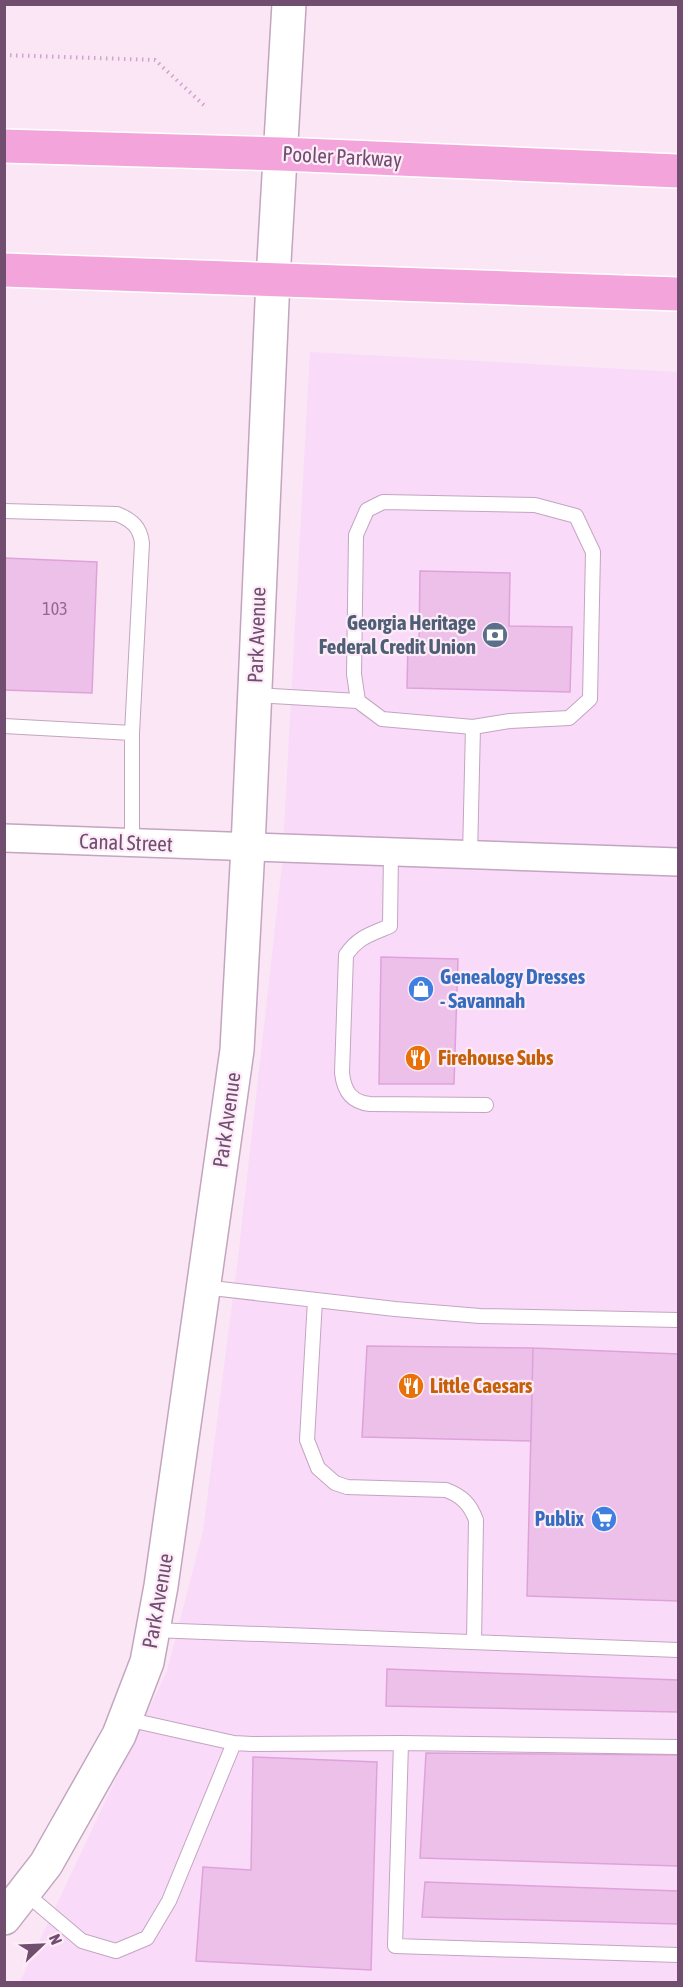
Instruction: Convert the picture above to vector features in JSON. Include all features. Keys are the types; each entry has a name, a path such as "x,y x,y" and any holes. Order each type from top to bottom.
{"main road":[{"name":"Pooler Parkway","path":"4,146 281,154 678,171"},
{"path":"4,270 678,294"}],"street":[{"name":"Park Avenue","path":"4,1918 46,1864 119,1735 147,1662 161,1586 237,1050 273,279 289,4"},
{"name":"Canal Street","path":"4,838 678,862"}],"lane":[{"path":"255,695 358,701 382,719 473,727 569,718 590,699 593,552 576,516 535,505 382,502 367,510 356,535 354,674 358,701"},
{"path":"4,511 117,514 136,525 141,534 132,733 132,843"},
{"path":"4,726 132,733"},
{"path":"470,855 473,727"},
{"path":"391,852 390,926 363,937 353,944 346,955 343,1085 350,1096 358,1102 370,1104 486,1105"},
{"path":"203,1287 480,1316 678,1320"},
{"path":"315,1300 307,1440 318,1468 335,1483 347,1488 446,1490 460,1496 472,1508 476,1520 474,1642"},
{"path":"153,1630 678,1650"},
{"path":"126,1719 234,1743 678,1747"},
{"path":"24,1892 82,1941 116,1951 147,1938 169,1901 234,1743"},
{"path":"400,1743 395,1946 678,1954"}],"path":[{"path":"4,55 155,60 207,108"}],"shaded area":[{"path":"310,352 678,372 678,1982 20,1982 167,1671 203,1531 238,1258 282,865"}],"building":[{"path":"4,558 97,562 92,693 4,690"},
{"name":"Georgia Heritage Federal Credit Union","path":"420,571 510,573 509,626 572,627 570,692 407,688 408,642 419,643"},
{"path":"381,957 458,959 454,1084 379,1084"},
{"path":"367,1346 533,1348 531,1441 362,1437"},
{"name":"Publix","path":"533,1348 678,1354 678,1601 527,1596"},
{"path":"387,1669 678,1680 678,1712 386,1706"},
{"path":"426,1753 678,1755 678,1866 420,1858"},
{"path":"253,1757 377,1762 371,1970 196,1961 203,1867 251,1870"},
{"path":"425,1882 678,1891 678,1924 422,1917"}],"place":[{"name":"Georgia Heritage Federal Credit Union","path":"495,635"},
{"name":"Genealogy Dresses - Savannah","path":"421,989"},
{"name":"Firehouse Subs","path":"418,1058"},
{"name":"Little Caesars","path":"411,1386"},
{"name":"Publix","path":"604,1519"}]}
